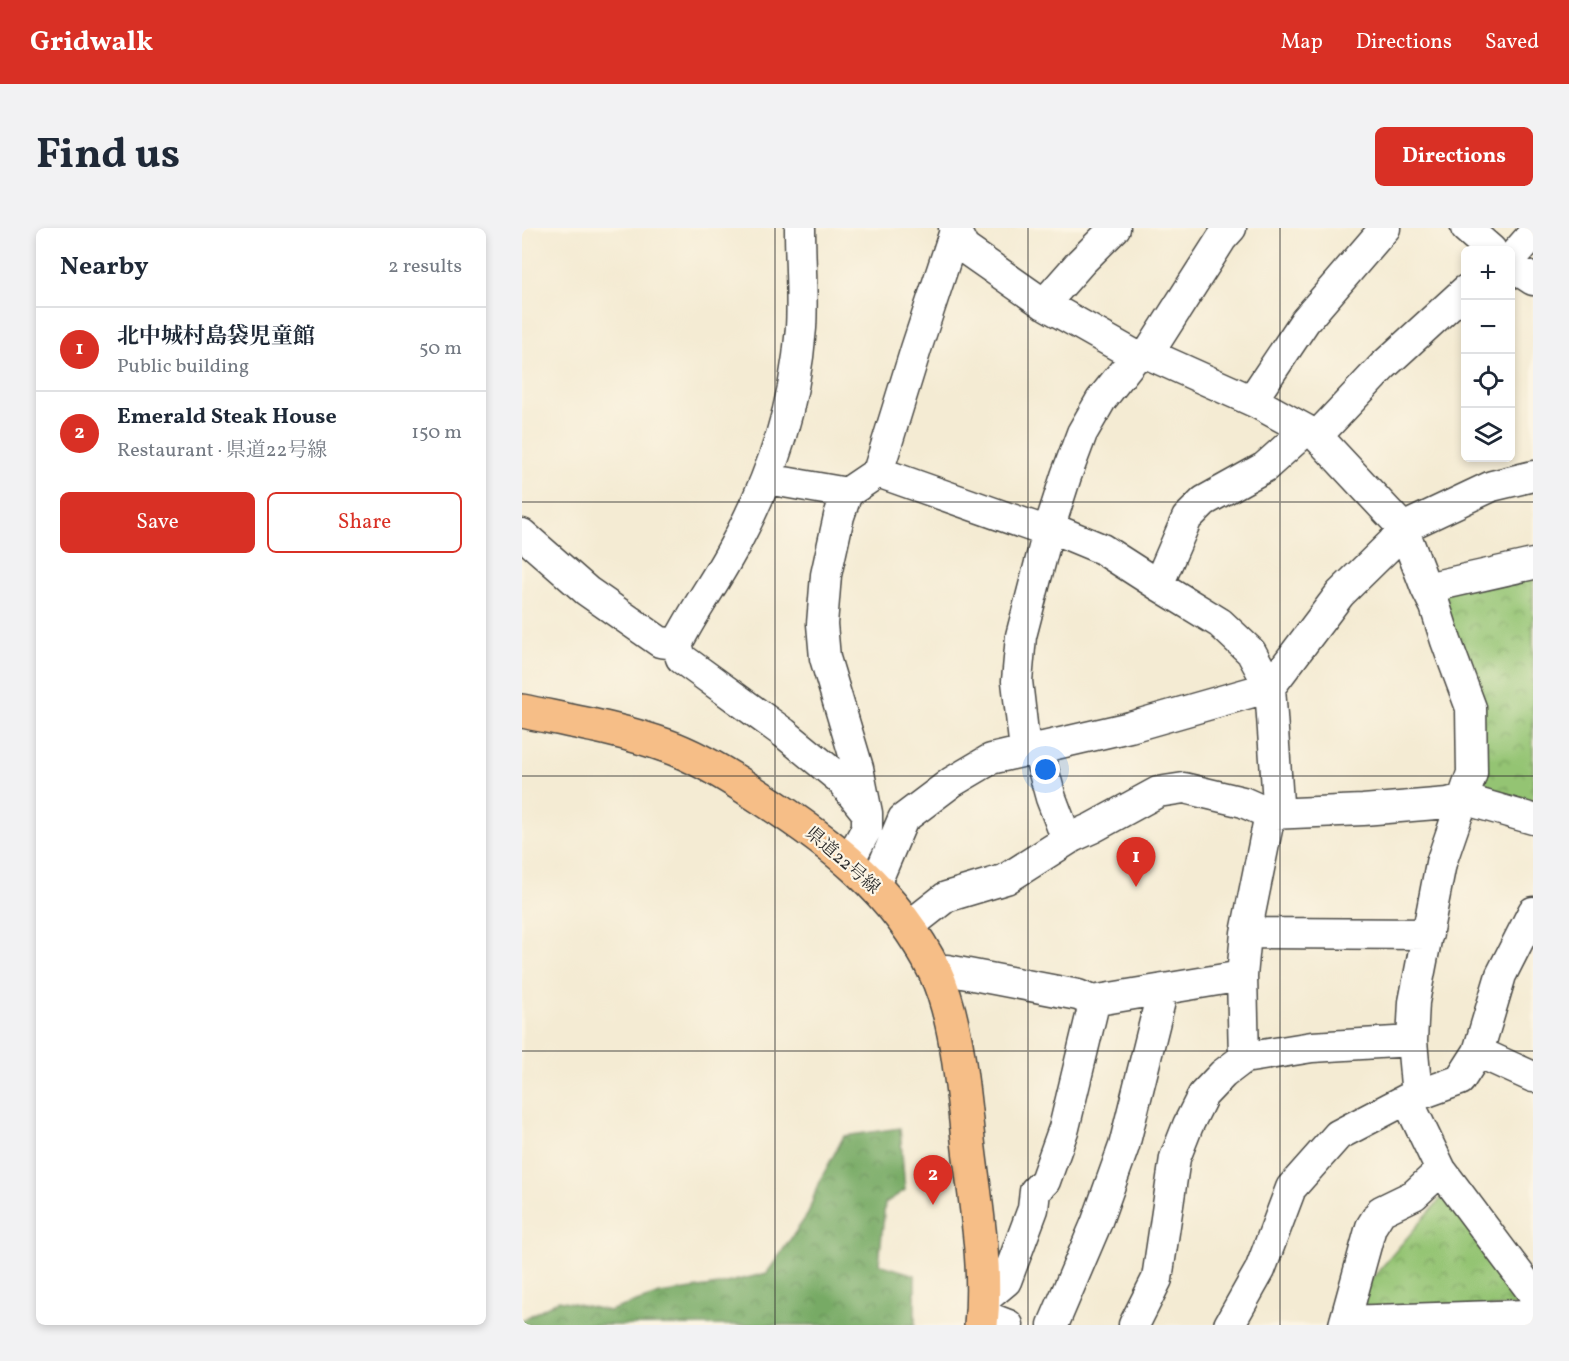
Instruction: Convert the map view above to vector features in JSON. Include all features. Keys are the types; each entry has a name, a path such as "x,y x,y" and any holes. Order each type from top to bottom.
{"main road":[{"name":"県道22号線","path":"522,711 633,735 669,746 706,764 787,814 849,861 875,885 909,926 935,973 949,1015 962,1084 988,1317"}],"street":[{"path":"800,228 799,340 784,430 767,478 725,565 688,622 677,644 681,658 784,733 840,779 867,813"},
{"path":"955,228 964,248 1044,304 1142,355 1251,400 1311,433 1403,528 1435,606 1471,708 1472,773 1441,863 1414,1002 1412,1097 1441,1170 1533,1293"},
{"path":"849,861 867,828 867,813 858,768 825,658 822,624 826,575 839,516 847,493 878,472 955,228"},
{"path":"1044,304 1080,262 1115,228"},
{"path":"1067,840 1031,749 1017,681 1021,636 1048,532 1082,433 1101,400 1142,355 1231,228"},
{"path":"1251,400 1305,321 1385,228"},
{"path":"1466,228 1486,246"},
{"path":"1515,254 1533,234"},
{"path":"1515,268 1533,280"},
{"path":"1158,585 1186,518 1204,501 1265,467 1311,433 1461,295"},
{"path":"878,472 1048,532 1061,532 1102,549 1220,622 1251,652 1270,687 1278,802 1270,814 1246,933 1242,976 1244,1058"},
{"path":"875,885 903,819 952,782 991,759 1130,727 1270,687 1340,594 1392,543 1403,528 1492,486 1533,476"},
{"path":"767,478 847,493"},
{"path":"522,534 587,591 660,642 677,644"},
{"path":"1426,588 1533,564"},
{"path":"909,926 946,897 1006,879 1067,840 1158,792 1184,788 1243,802 1270,814 1363,810 1448,803 1463,799 1533,819"},
{"path":"1229,1325 1260,1270 1291,1188 1338,1135 1412,1097 1460,1080 1478,1052 1501,975 1533,912"},
{"path":"1246,933 1428,933"},
{"path":"935,973 947,970 1078,995 1092,1001 1242,976"},
{"path":"1053,1325 1096,1224 1124,1146 1163,989"},
{"path":"988,1317 1006,1281 1033,1209 1035,1191 1045,1181 1064,1128 1092,1012 1092,1001"},
{"path":"1134,1325 1157,1279 1175,1158 1203,1095 1223,1074 1244,1058 1312,1047 1412,1041"},
{"path":"1478,1052 1533,1077"},
{"path":"1441,1170 1414,1195 1381,1211 1371,1227 1344,1323 1527,1315 1533,1312"}],"green space":[{"path":"1533,569 1533,810 1490,794 1481,772 1438,593"},
{"path":"900,1128 905,1190 885,1203 879,1264 915,1275 915,1325 522,1325 522,1320 559,1300 609,1311 660,1294 718,1285 767,1273 808,1214 818,1184 844,1136"},
{"path":"1447,1191 1528,1295 1520,1306 1367,1311 1358,1295"}],"place":[{"name":"北中城村島袋児童館","path":"1136,887"},
{"name":"Emerald Steak House","path":"933,1205"}]}
